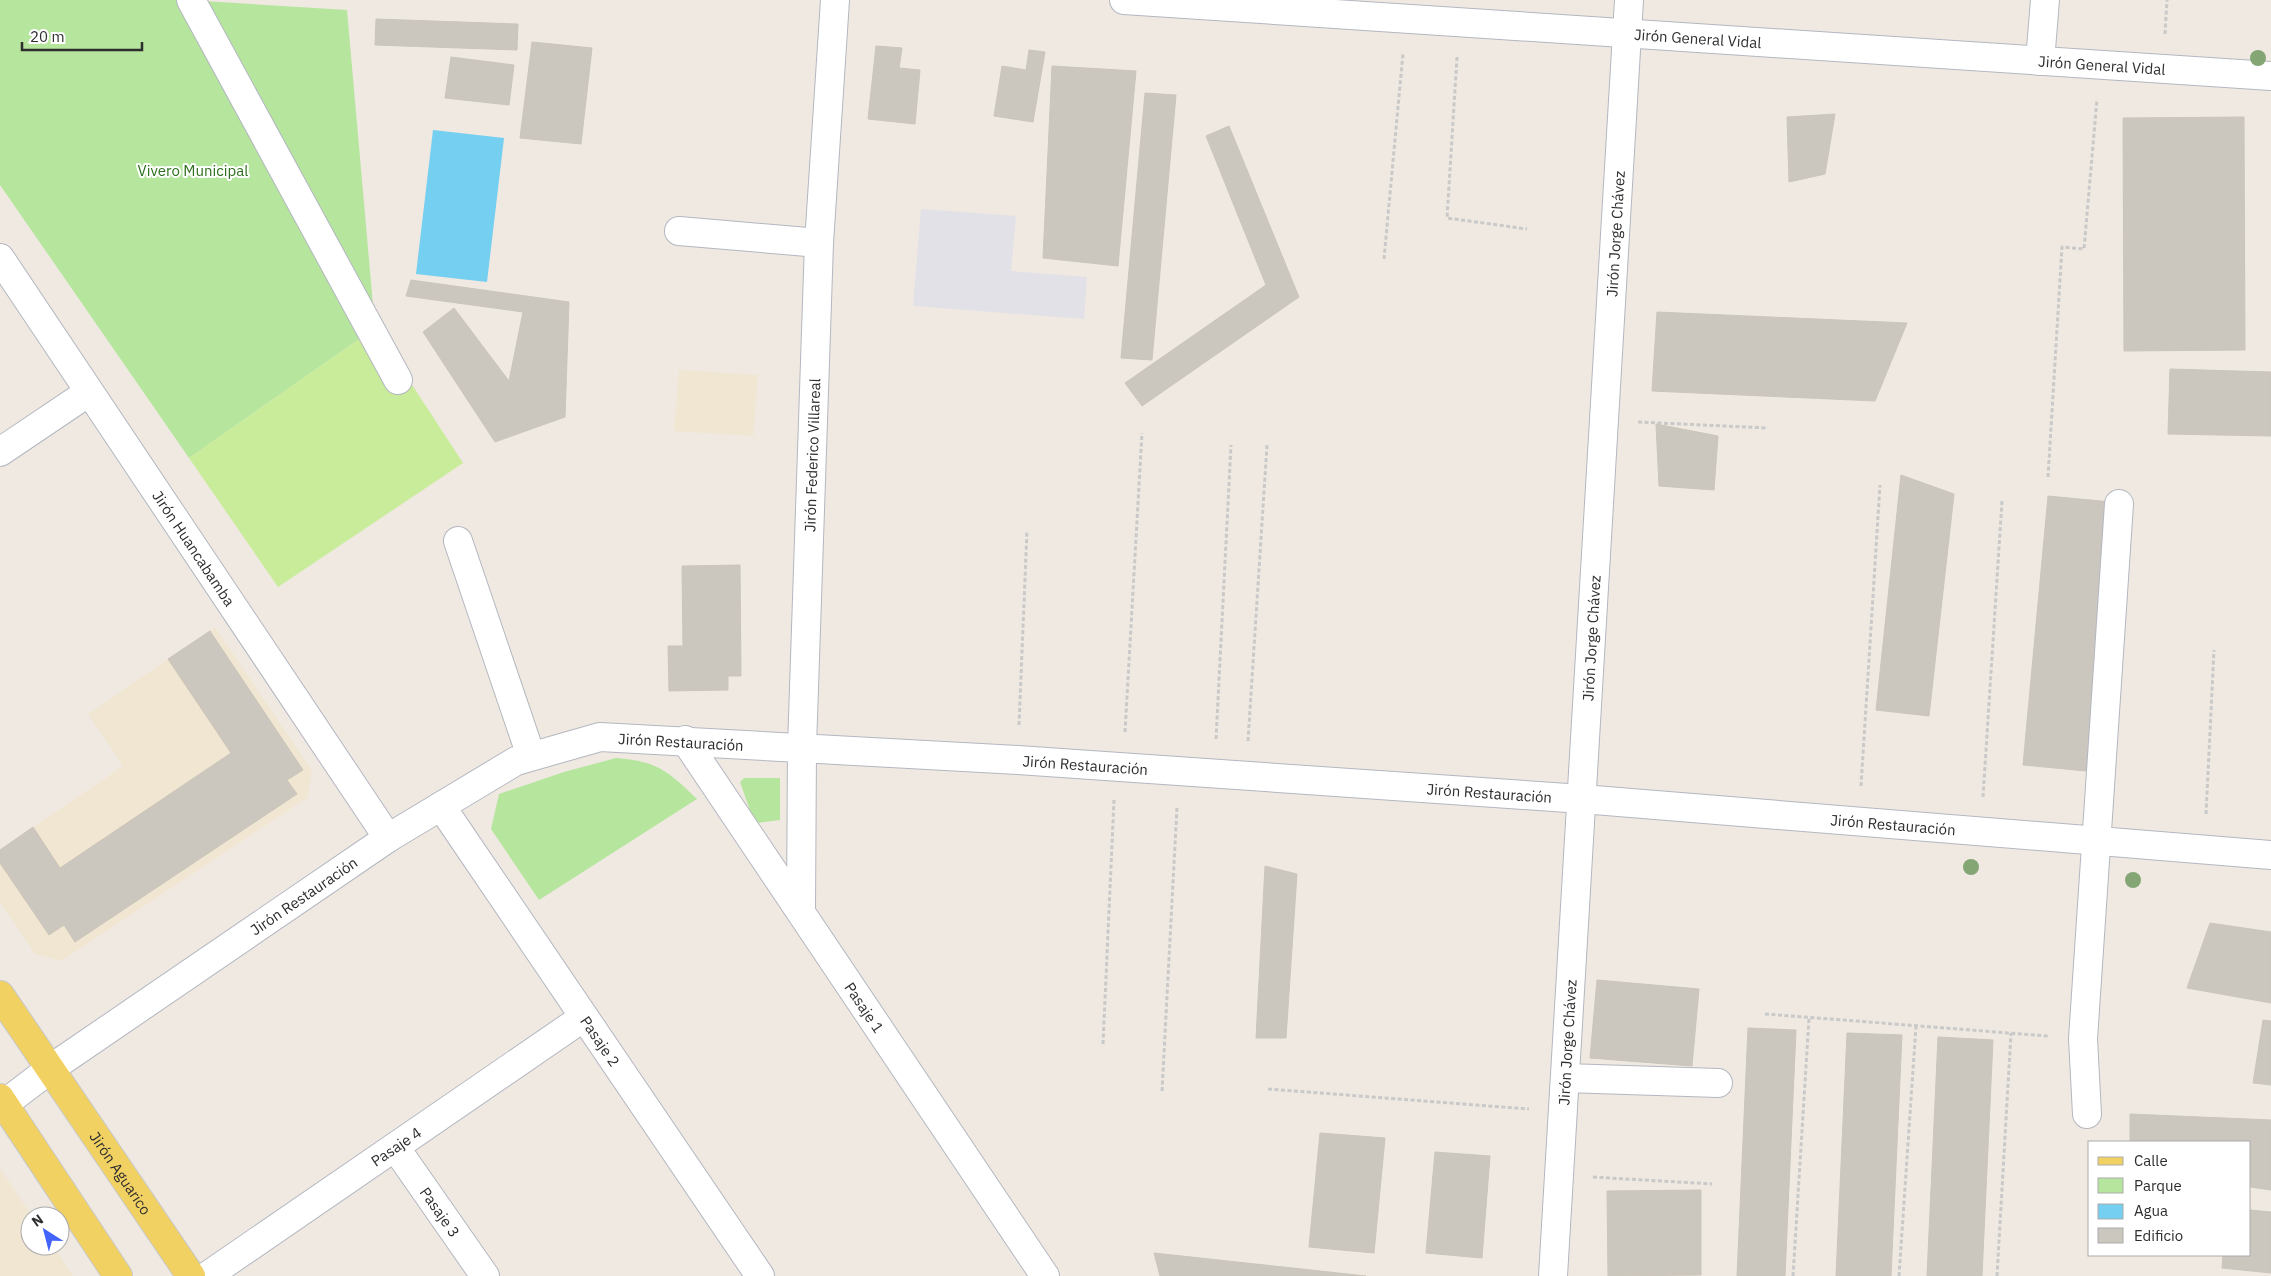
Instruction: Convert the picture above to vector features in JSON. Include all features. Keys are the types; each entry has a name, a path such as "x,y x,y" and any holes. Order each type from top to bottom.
{"main road":[{"name":"Jirón Aguarico","path":"0,995 191,1276"},
{"path":"2,1101 118,1276"}],"street":[{"path":"191,0 398,380"},
{"name":"Jirón Federico Villareal","path":"801,911 802,747 819,243 836,0"},
{"name":"Jirón General Vidal","path":"1124,0 1459,24 2271,76"},
{"name":"Jirón Jorge Chávez","path":"1553,1276 1629,0"},
{"path":"2040,61 2045,0"},
{"path":"679,231 819,243"},
{"name":"Jirón Huancabamba","path":"0,258 388,838"},
{"path":"0,452 89,392"},
{"path":"2087,1114 2083,1039 2119,504"},
{"path":"458,541 531,756"},
{"name":"Jirón Restauración","path":"2,1101 388,838 516,761 600,737 685,740 1018,760 1582,799 2271,855"},
{"name":"Pasaje 1","path":"685,740 1045,1276"},
{"name":"Pasaje 2","path":"441,806 760,1276"},
{"name":"Pasaje 4","path":"206,1276 584,1017"},
{"path":"1565,1078 1718,1083"},
{"name":"Pasaje 3","path":"395,1147 485,1276"}],"path":[{"path":"1384,259 1406,20"},
{"path":"1459,24 1447,218 1527,229"},
{"path":"2048,476 2062,247 2084,249 2100,65"},
{"path":"1604,420 1768,428"},
{"path":"1103,1044 1119,767 1142,433"},
{"path":"1214,774 1231,445"},
{"path":"1246,776 1266,445"},
{"path":"1859,822 1880,485"},
{"path":"1980,832 2002,501"},
{"path":"1018,760 1026,530"},
{"path":"2204,850 2214,650"},
{"path":"1162,1091 1179,771"},
{"path":"1765,1014 2083,1039"},
{"path":"1793,1276 1809,1018"},
{"path":"1899,1276 1916,1026"},
{"path":"1997,1276 2011,1033"},
{"path":"1268,1089 1563,1111"},
{"path":"1559,1175 1712,1184"}],"shaded area":[{"path":"921,209 1016,216 1011,271 1087,277 1084,319 913,306"},
{"path":"679,370 758,375 753,436 674,431"},
{"path":"215,627 312,771 307,798 61,961 35,954 0,902 0,850 123,766 88,714"},
{"path":"0,1168 25,1206 20,1206 20,1256 60,1256 73,1276 0,1276"}],"green space":[{"name":"Vivero Municipal","path":"0,0 186,0 347,10 375,328 189,458 0,185"},
{"path":"375,328 463,463 278,587 189,458"},
{"path":"616,758 630,759 661,769 678,781 697,799 539,900 491,829 499,794 564,772"},
{"path":"744,778 780,778 780,820 757,823 753,819 740,782"}],"water":[{"path":"433,130 504,138 487,282 416,274"}],"building":[{"path":"376,19 518,24 517,50 375,45"},
{"path":"532,42 592,48 581,144 520,138"},
{"path":"876,46 902,48 899,68 920,70 915,124 868,119"},
{"path":"1029,50 1045,52 1033,122 994,116 1002,66 1026,70"},
{"path":"451,57 514,65 509,105 445,98"},
{"path":"1052,66 1136,71 1118,266 1043,258"},
{"path":"1145,93 1176,95 1152,360 1121,358"},
{"path":"1835,114 1825,174 1789,182 1787,117"},
{"path":"2244,117 2245,350 2124,351 2123,118"},
{"path":"1229,126 1299,297 1142,406 1125,383 1266,285 1206,136"},
{"path":"411,280 569,302 565,417 495,442 423,332 454,308 509,381 523,312 406,296"},
{"path":"1657,312 1907,323 1875,401 1652,391"},
{"path":"2170,369 2271,372 2271,436 2168,434"},
{"path":"1656,424 1718,436 1714,490 1659,486"},
{"path":"1901,475 1954,494 1929,716 1876,710"},
{"path":"2048,496 2111,502 2086,771 2023,765"},
{"path":"740,565 741,676 728,676 728,690 669,691 668,646 683,646 682,566"},
{"path":"210,631 303,770 287,780 297,794 75,942 64,925 49,935 0,863 0,850 33,827 60,868 231,753 168,659"},
{"path":"1265,866 1297,874 1286,1038 1256,1038"},
{"path":"2210,923 2271,932 2271,1003 2187,988"},
{"path":"1597,980 1699,989 1692,1066 1590,1058"},
{"path":"2263,1020 2271,1021 2271,1085 2253,1083"},
{"path":"1748,1028 1796,1030 1785,1276 1737,1276"},
{"path":"1847,1033 1902,1035 1891,1276 1836,1276"},
{"path":"1938,1037 1993,1040 1982,1276 1927,1276"},
{"path":"2130,1114 2271,1120 2271,1190 2251,1187 2251,1141 2130,1141"},
{"path":"1320,1133 1385,1138 1374,1253 1309,1247"},
{"path":"1435,1152 1490,1156 1482,1258 1426,1253"},
{"path":"1701,1190 1701,1275 1608,1276 1607,1191"},
{"path":"2251,1210 2271,1212 2271,1273 2222,1268 2223,1256 2251,1256"},
{"path":"1154,1253 1366,1276 1160,1276"}]}
